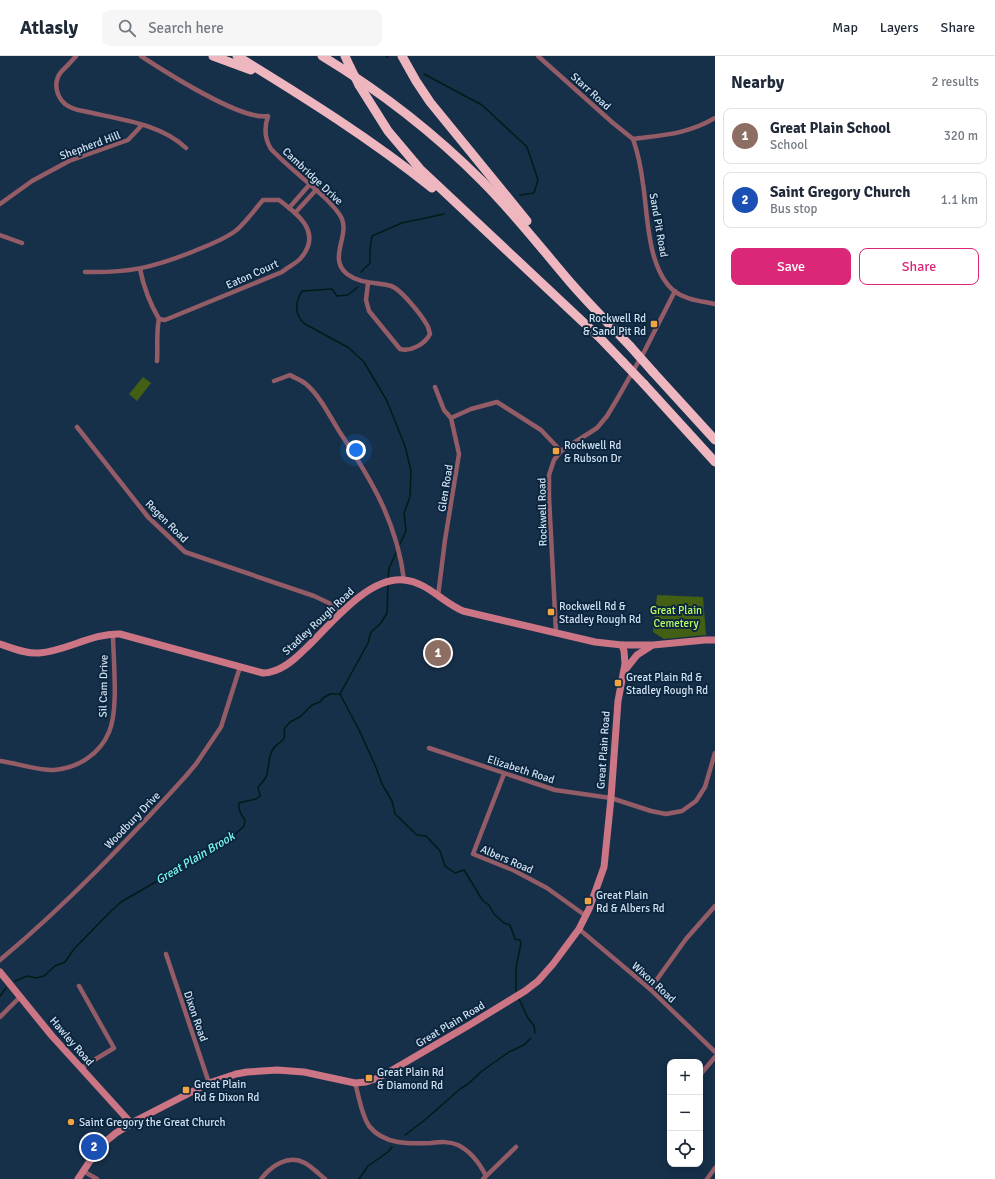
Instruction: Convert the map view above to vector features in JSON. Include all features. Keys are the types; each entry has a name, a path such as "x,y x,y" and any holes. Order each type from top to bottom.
{"highway":[{"path":"213,56 238,64 258,73 324,110"},
{"path":"237,56 324,110 407,169 500,246"},
{"path":"322,56 358,78 394,104 472,171 516,217 570,282 715,440"},
{"path":"345,56 359,85 380,120 414,163 500,246 599,337 715,462"},
{"path":"402,56 416,81 433,105 629,345"}],"street":[{"name":"Shepherd Hill","path":"76,56 60,73 56,82 56,90 64,104 83,111 157,129 170,135 186,148"},
{"name":"Cambridge Drive","path":"141,56 180,80 232,106 253,115 263,117 268,116 265,130 271,149 310,184 339,213 343,221 344,231 338,257 341,266 346,273 355,279 368,283 392,286 400,291 428,326 430,334 427,340 413,348 406,350 400,349 369,311 366,300 368,283"},
{"name":"Starr Road","path":"538,56 613,123 633,138"},
{"path":"633,138 678,133 704,125 715,118"},
{"name":"Shepherd Hill","path":"0,204 32,180 69,161 128,140 142,125"},
{"name":"Sand Pit Road","path":"633,138 643,182 650,238 654,257 662,276 675,291 689,299 715,304"},
{"path":"289,208 310,184"},
{"path":"295,213 316,190"},
{"name":"Eaton Court","path":"85,272 112,273 140,269 164,263 204,247 235,231 263,200 279,200 306,224 310,238 306,250 299,260 282,272 165,320 159,319"},
{"path":"0,235 22,243"},
{"path":"140,269 150,304 159,319 157,328 157,361"},
{"name":"Rockwell Road","path":"556,632 549,476 554,460 561,451 597,428 607,416 620,396 644,352 675,291"},
{"path":"274,381 290,375 305,384 316,396 366,472 390,522 399,551 404,580"},
{"name":"Glen Road","path":"435,387 444,410 450,418 460,454 445,540 438,596"},
{"path":"450,418 471,408 498,402 541,430 561,451"},
{"name":"Regen Road","path":"77,427 148,517 185,552 314,596 329,603 341,614"},
{"name":"Stadley Rough Road","path":"0,644 38,653 48,652 99,636 113,634 124,635 263,673 270,673 280,669 299,655 361,595 388,581 404,580 419,584 452,606 463,611 595,642 622,645"},
{"name":"Sil Cam Drive","path":"0,761 53,770 71,767 87,759 100,747 110,731 114,708 113,634"},
{"name":"Great Plain Road","path":"78,1179 95,1152 106,1140 131,1123 209,1083 236,1074 277,1070 304,1072 355,1082 366,1082 378,1078 471,1024 525,991 538,981 554,964 579,929 586,916 604,867 618,701 625,664 622,645 653,645 715,640"},
{"name":"Great Plain Road","path":"624,671 637,655 653,645"},
{"name":"Woodbury Drive","path":"0,960 36,930 78,889 196,764 221,727 240,667"},
{"name":"Elizabeth Road","path":"429,748 555,790 611,798 659,813 674,813 682,811 696,801 705,787 715,753"},
{"name":"Albers Road","path":"504,774 472,854 513,870 547,888 586,916"},
{"path":"650,989 686,938 715,906"},
{"name":"Wixon Road","path":"579,929 650,989 715,1052"},
{"name":"Dixon Road","path":"166,954 209,1083"},
{"name":"Hawley Road","path":"0,972 52,1036 131,1123"},
{"path":"79,986 114,1048 81,1068"},
{"path":"0,1017 20,997"},
{"path":"703,1071 715,1057"},
{"path":"355,1082 366,1119 370,1126 377,1134 389,1140 405,1143 448,1142 459,1145 481,1166 485,1178 516,1147"},
{"path":"261,1179 273,1166 285,1161 294,1160 304,1163 326,1179"},
{"path":"707,1179 715,1168"},
{"path":"82,1171 97,1179"}],"green space":[{"path":"143,377 151,383 137,401 129,394"},
{"name":"Great Plain Cemetery","path":"657,595 703,597 706,635 664,639 653,632"}],"waterway":[{"path":"424,74 482,105 527,147 538,180 534,193 520,195"},
{"path":"361,272 370,263 372,236 402,223 444,214"},
{"path":"358,287 348,295 337,296 332,289 302,291 297,304 297,313 305,324 349,348 364,362 387,401 405,446 411,471 410,497 404,513 406,531 399,546"},
{"path":"388,580 389,568 397,551"},
{"path":"388,583 387,613 381,623 371,632 368,643 340,694 359,730 382,784 392,801 395,814 417,835 426,836 440,851 445,866 455,873 464,870 483,901 489,905 494,914 504,923 510,925 515,939 520,940 521,943 516,968 516,991"},
{"name":"Great Plain Brook","path":"15,981 27,976 36,978 44,976 55,966 65,962 74,949 121,902 190,862 208,848 229,840 244,826 245,820 240,812 239,803 256,799 260,796 258,787 268,771 271,752 284,737 284,729 290,722 300,717 312,705 320,702 323,698 330,694 340,694"},
{"name":"Great Plain Brook","path":"0,996 6,988"},
{"path":"519,999 528,1018 534,1026 535,1033"},
{"path":"405,1135 482,1071 509,1052 524,1045 531,1038"},
{"path":"359,1179 368,1166 388,1152 392,1147"}],"place":[{"name":"Rockwell Rd & Sand Pit Rd","path":"654,324"},
{"name":"Rockwell Rd & Rubson Dr","path":"556,451"},
{"name":"Rockwell Rd & Stadley Rough Rd","path":"551,612"},
{"name":"Great Plain School","path":"438,653"},
{"name":"Great Plain Rd & Stadley Rough Rd","path":"618,683"},
{"name":"Great Plain Rd & Albers Rd","path":"588,901"},
{"name":"Great Plain Rd & Diamond Rd","path":"369,1078"},
{"name":"Great Plain Rd & Dixon Rd","path":"186,1090"},
{"name":"Saint Gregory the Great Church","path":"71,1122"},
{"name":"Saint Gregory Church","path":"94,1147"}]}
